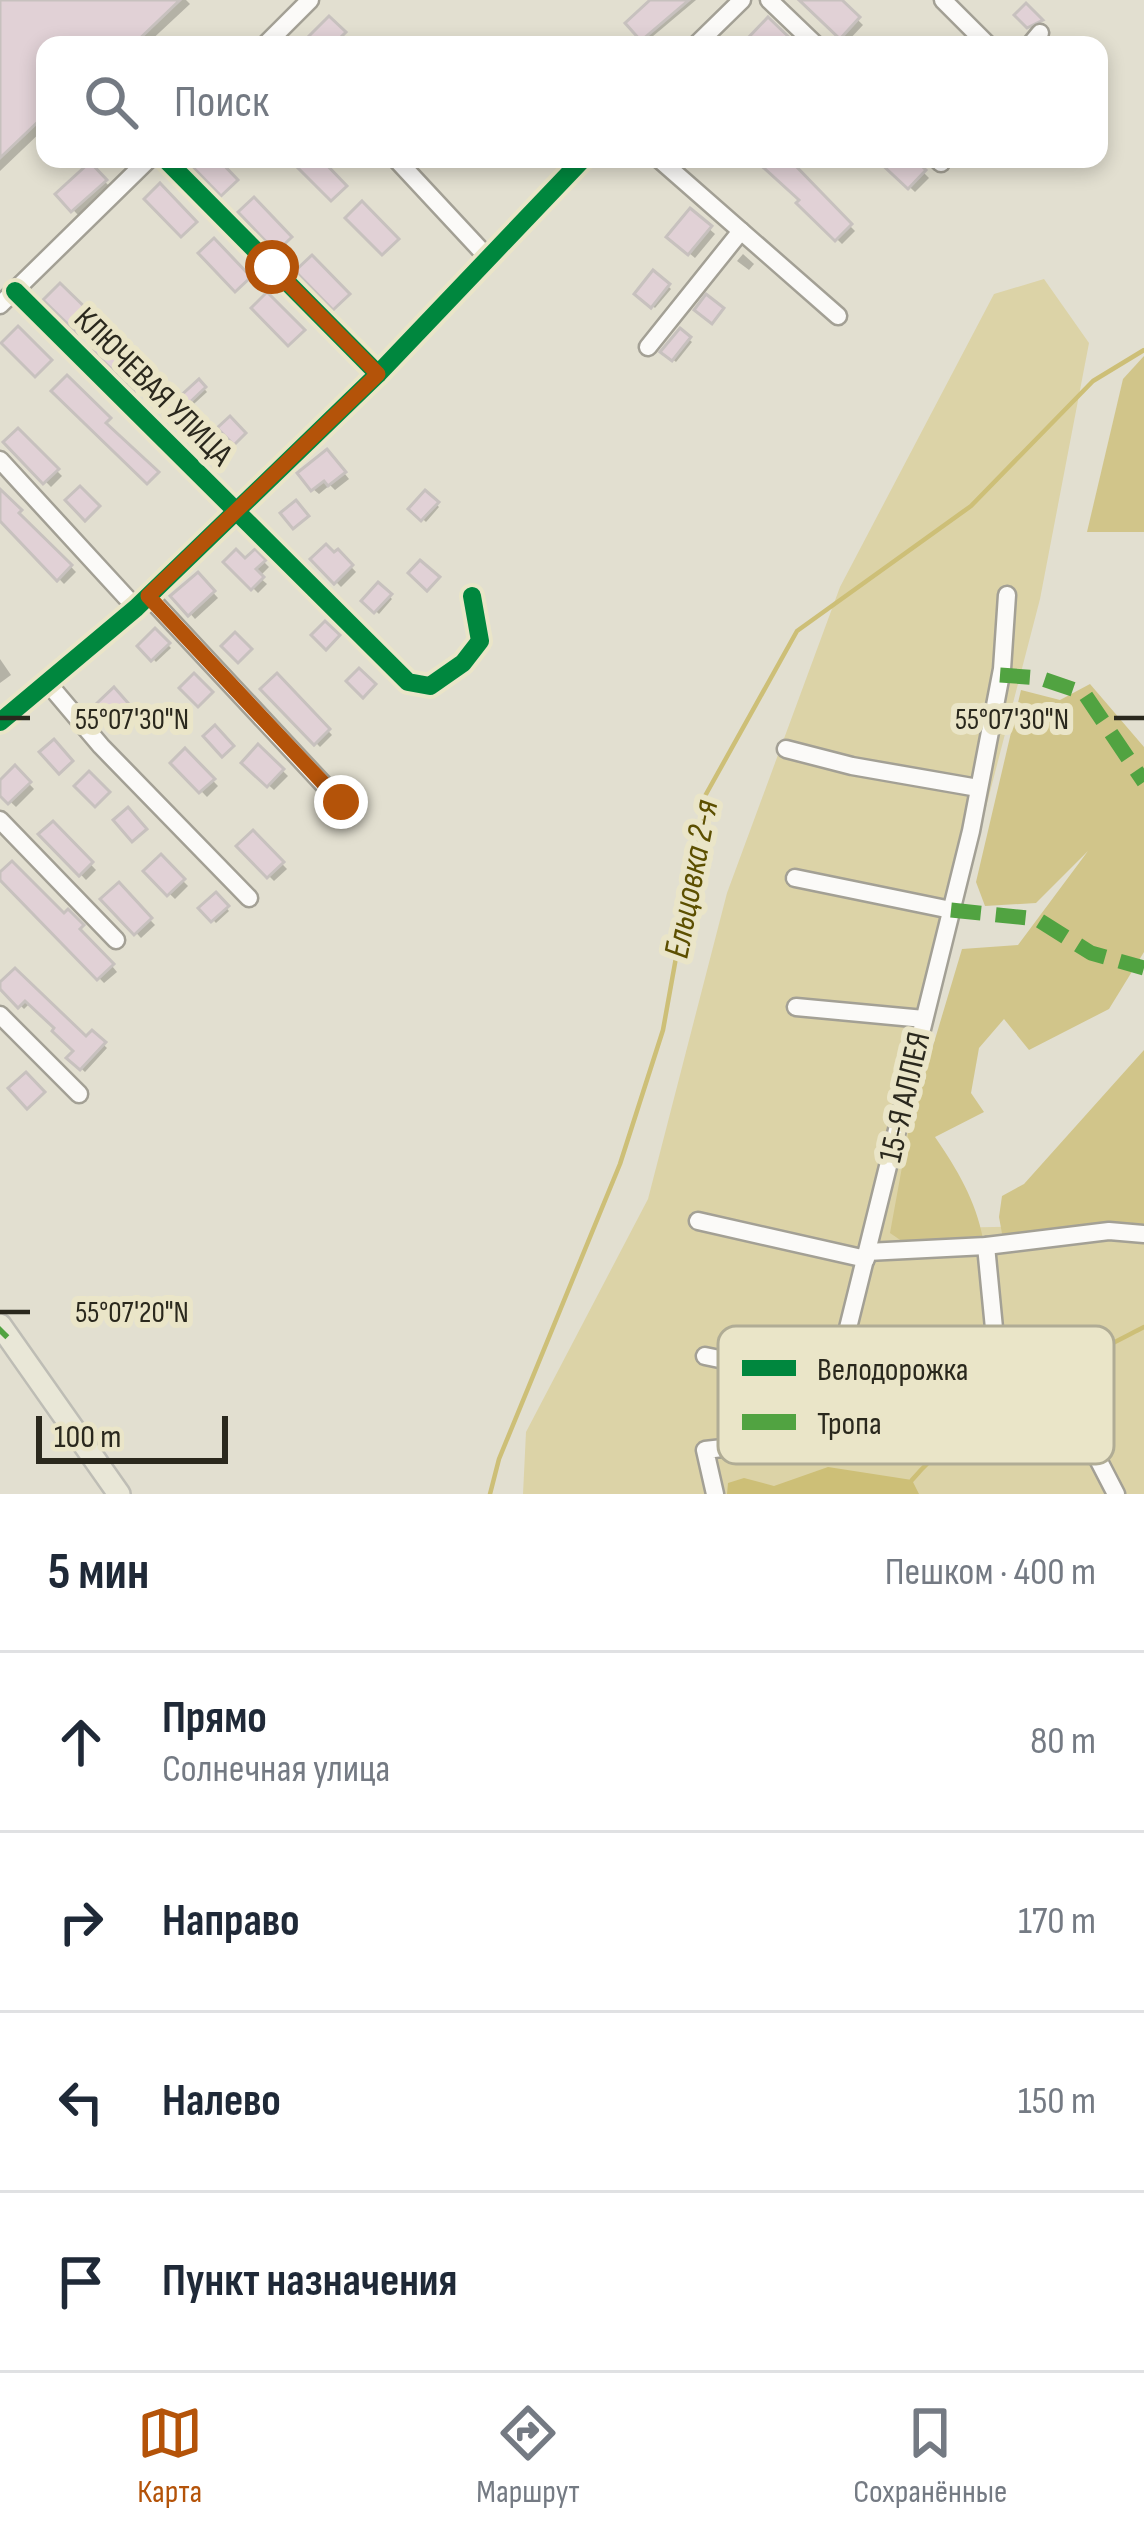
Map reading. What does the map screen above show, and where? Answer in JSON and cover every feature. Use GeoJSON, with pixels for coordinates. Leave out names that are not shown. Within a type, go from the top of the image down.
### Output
{"type":"FeatureCollection","features":[{"type":"Feature","properties":{"kind":"main road"},"geometry":{"type":"LineString","coordinates":[[2,1328],[119,1494]]}},
{"type":"Feature","properties":{"kind":"street"},"geometry":{"type":"LineString","coordinates":[[280,36],[310,0]]}},
{"type":"Feature","properties":{"kind":"street"},"geometry":{"type":"LineString","coordinates":[[705,36],[742,0]]}},
{"type":"Feature","properties":{"kind":"street"},"geometry":{"type":"LineString","coordinates":[[769,0],[807,36]]}},
{"type":"Feature","properties":{"kind":"street"},"geometry":{"type":"LineString","coordinates":[[943,0],[979,36]]}},
{"type":"Feature","properties":{"kind":"street"},"geometry":{"type":"LineString","coordinates":[[0,305],[140,168]]}},
{"type":"Feature","properties":{"kind":"street"},"geometry":{"type":"LineString","coordinates":[[173,168],[378,374]]}},
{"type":"Feature","properties":{"kind":"street"},"geometry":{"type":"LineString","coordinates":[[404,168],[489,259]]}},
{"type":"Feature","properties":{"kind":"street"},"geometry":{"type":"LineString","coordinates":[[0,722],[142,602],[378,374],[575,168]]}},
{"type":"Feature","properties":{"kind":"street"},"geometry":{"type":"LineString","coordinates":[[669,168],[838,316]]}},
{"type":"Feature","properties":{"kind":"street"},"geometry":{"type":"LineString","coordinates":[[648,347],[741,231]]}},
{"type":"Feature","properties":{"kind":"street","name":"КЛЮЧЕВАЯ УЛИЦА"},"geometry":{"type":"LineString","coordinates":[[15,291],[408,682],[430,686],[463,663],[480,641],[482,630],[472,596]]}},
{"type":"Feature","properties":{"kind":"street"},"geometry":{"type":"LineString","coordinates":[[0,460],[341,802]]}},
{"type":"Feature","properties":{"kind":"street","name":"15-Я АЛЛЕЯ"},"geometry":{"type":"LineString","coordinates":[[849,1326],[978,788],[1002,669],[1007,595]]}},
{"type":"Feature","properties":{"kind":"street"},"geometry":{"type":"LineString","coordinates":[[46,681],[101,746],[249,898]]}},
{"type":"Feature","properties":{"kind":"street"},"geometry":{"type":"LineString","coordinates":[[786,749],[978,788]]}},
{"type":"Feature","properties":{"kind":"street"},"geometry":{"type":"LineString","coordinates":[[0,820],[116,940]]}},
{"type":"Feature","properties":{"kind":"street"},"geometry":{"type":"LineString","coordinates":[[795,878],[951,910]]}},
{"type":"Feature","properties":{"kind":"street"},"geometry":{"type":"LineString","coordinates":[[796,1007],[924,1019]]}},
{"type":"Feature","properties":{"kind":"street"},"geometry":{"type":"LineString","coordinates":[[0,1015],[79,1094]]}},
{"type":"Feature","properties":{"kind":"street"},"geometry":{"type":"LineString","coordinates":[[698,1221],[866,1256],[1109,1232],[1144,1234]]}},
{"type":"Feature","properties":{"kind":"street"},"geometry":{"type":"LineString","coordinates":[[986,1246],[994,1326]]}},
{"type":"Feature","properties":{"kind":"street"},"geometry":{"type":"LineString","coordinates":[[705,1356],[718,1359]]}},
{"type":"Feature","properties":{"kind":"street","name":"15-Я АЛЛЕЯ"},"geometry":{"type":"LineString","coordinates":[[716,1494],[705,1450],[718,1449]]}},
{"type":"Feature","properties":{"kind":"street"},"geometry":{"type":"LineString","coordinates":[[1101,1464],[1117,1494]]}},
{"type":"Feature","properties":{"kind":"shaded area"},"geometry":{"type":"Polygon","coordinates":[[[1044,279],[1089,343],[1040,599],[921,1058],[914,1161],[895,1229],[1144,1224],[1144,1494],[523,1494],[526,1432],[648,1199],[727,893],[840,587],[994,294],[1044,279]]]}},
{"type":"Feature","properties":{"kind":"shaded area"},"geometry":{"type":"Polygon","coordinates":[[[1144,356],[1144,532],[1087,532],[1123,379],[1144,356]]]}},
{"type":"Feature","properties":{"kind":"shaded area"},"geometry":{"type":"Polygon","coordinates":[[[1090,684],[1144,747],[1144,952],[1109,1009],[1029,1050],[1004,1019],[979,1048],[971,1093],[984,1112],[935,1137],[965,1186],[983,1239],[909,1246],[890,1233],[910,1123],[962,949],[1018,945],[1088,851],[1036,903],[985,906],[976,882],[1021,690],[1060,700],[1090,684]]]}},
{"type":"Feature","properties":{"kind":"shaded area"},"geometry":{"type":"Polygon","coordinates":[[[1144,1050],[1144,1225],[1003,1239],[1002,1196],[1024,1184],[1144,1050]]]}},
{"type":"Feature","properties":{"kind":"shaded area"},"geometry":{"type":"Polygon","coordinates":[[[828,1467],[912,1480],[919,1494],[727,1494],[728,1483],[744,1478],[774,1486],[828,1467]]]}},
{"type":"Feature","properties":{"kind":"building"},"geometry":{"type":"Polygon","coordinates":[[[0,0],[180,0],[142,36],[36,36],[36,124],[0,158],[0,0]]]}},
{"type":"Feature","properties":{"kind":"building"},"geometry":{"type":"Polygon","coordinates":[[[650,0],[689,0],[647,36],[637,36],[625,23],[650,0]]]}},
{"type":"Feature","properties":{"kind":"building"},"geometry":{"type":"Polygon","coordinates":[[[799,0],[842,0],[860,17],[843,36],[837,36],[799,0]]]}},
{"type":"Feature","properties":{"kind":"building"},"geometry":{"type":"Polygon","coordinates":[[[1026,3],[1043,20],[1027,28],[1014,15],[1026,3]]]}},
{"type":"Feature","properties":{"kind":"building"},"geometry":{"type":"Polygon","coordinates":[[[329,16],[346,32],[342,36],[309,36],[329,16]]]}},
{"type":"Feature","properties":{"kind":"building"},"geometry":{"type":"Polygon","coordinates":[[[768,17],[788,36],[750,36],[768,17]]]}},
{"type":"Feature","properties":{"kind":"building"},"geometry":{"type":"Polygon","coordinates":[[[83,168],[96,168],[107,180],[71,212],[55,194],[83,168]]]}},
{"type":"Feature","properties":{"kind":"building"},"geometry":{"type":"Polygon","coordinates":[[[194,168],[227,168],[238,180],[221,196],[194,168]]]}},
{"type":"Feature","properties":{"kind":"building"},"geometry":{"type":"Polygon","coordinates":[[[298,168],[330,168],[347,186],[331,201],[298,168]]]}},
{"type":"Feature","properties":{"kind":"building"},"geometry":{"type":"Polygon","coordinates":[[[764,168],[798,168],[852,224],[835,241],[796,203],[799,200],[764,168]]]}},
{"type":"Feature","properties":{"kind":"building"},"geometry":{"type":"Polygon","coordinates":[[[886,168],[926,170],[908,189],[886,168]]]}},
{"type":"Feature","properties":{"kind":"building"},"geometry":{"type":"Polygon","coordinates":[[[160,183],[197,222],[181,237],[144,199],[160,183]]]}},
{"type":"Feature","properties":{"kind":"building"},"geometry":{"type":"Polygon","coordinates":[[[254,197],[292,237],[276,252],[238,212],[254,197]]]}},
{"type":"Feature","properties":{"kind":"building"},"geometry":{"type":"Polygon","coordinates":[[[362,201],[399,239],[382,255],[345,218],[362,201]]]}},
{"type":"Feature","properties":{"kind":"building"},"geometry":{"type":"Polygon","coordinates":[[[690,208],[712,226],[688,255],[666,237],[690,208]]]}},
{"type":"Feature","properties":{"kind":"building"},"geometry":{"type":"Polygon","coordinates":[[[214,238],[251,277],[235,292],[198,253],[214,238]]]}},
{"type":"Feature","properties":{"kind":"building"},"geometry":{"type":"Polygon","coordinates":[[[312,255],[350,294],[333,310],[295,271],[312,255]]]}},
{"type":"Feature","properties":{"kind":"building"},"geometry":{"type":"Polygon","coordinates":[[[653,270],[670,284],[651,308],[634,294],[653,270]]]}},
{"type":"Feature","properties":{"kind":"building"},"geometry":{"type":"Polygon","coordinates":[[[60,283],[95,317],[78,334],[43,300],[60,283]]]}},
{"type":"Feature","properties":{"kind":"building"},"geometry":{"type":"Polygon","coordinates":[[[267,292],[305,330],[288,346],[251,308],[267,292]]]}},
{"type":"Feature","properties":{"kind":"building"},"geometry":{"type":"Polygon","coordinates":[[[706,294],[724,308],[712,324],[694,310],[706,294]]]}},
{"type":"Feature","properties":{"kind":"building"},"geometry":{"type":"Polygon","coordinates":[[[18,326],[52,360],[35,377],[1,343],[18,326]]]}},
{"type":"Feature","properties":{"kind":"building"},"geometry":{"type":"Polygon","coordinates":[[[680,328],[691,337],[672,361],[660,352],[680,328]]]}},
{"type":"Feature","properties":{"kind":"building"},"geometry":{"type":"Polygon","coordinates":[[[108,335],[150,377],[135,392],[93,351],[108,335]]]}},
{"type":"Feature","properties":{"kind":"building"},"geometry":{"type":"Polygon","coordinates":[[[67,375],[111,418],[106,423],[159,472],[147,484],[51,391],[67,375]]]}},
{"type":"Feature","properties":{"kind":"building"},"geometry":{"type":"Polygon","coordinates":[[[199,379],[206,387],[185,407],[203,425],[190,439],[158,408],[172,394],[177,399],[199,379]]]}},
{"type":"Feature","properties":{"kind":"building"},"geometry":{"type":"Polygon","coordinates":[[[230,416],[246,433],[234,445],[217,428],[230,416]]]}},
{"type":"Feature","properties":{"kind":"building"},"geometry":{"type":"Polygon","coordinates":[[[18,428],[59,469],[43,484],[3,442],[18,428]]]}},
{"type":"Feature","properties":{"kind":"building"},"geometry":{"type":"Polygon","coordinates":[[[327,449],[346,472],[328,486],[324,481],[311,491],[297,473],[327,449]]]}},
{"type":"Feature","properties":{"kind":"building"},"geometry":{"type":"Polygon","coordinates":[[[80,486],[100,506],[85,521],[65,500],[80,486]]]}},
{"type":"Feature","properties":{"kind":"building"},"geometry":{"type":"Polygon","coordinates":[[[0,489],[72,565],[57,581],[0,521],[0,489]]]}},
{"type":"Feature","properties":{"kind":"building"},"geometry":{"type":"Polygon","coordinates":[[[425,490],[439,502],[421,521],[408,509],[425,490]]]}},
{"type":"Feature","properties":{"kind":"building"},"geometry":{"type":"Polygon","coordinates":[[[296,500],[309,516],[293,529],[280,513],[296,500]]]}},
{"type":"Feature","properties":{"kind":"building"},"geometry":{"type":"Polygon","coordinates":[[[326,544],[353,565],[334,584],[310,559],[326,544]]]}},
{"type":"Feature","properties":{"kind":"building"},"geometry":{"type":"Polygon","coordinates":[[[236,549],[245,558],[255,549],[266,560],[256,569],[264,577],[251,590],[223,562],[236,549]]]}},
{"type":"Feature","properties":{"kind":"building"},"geometry":{"type":"Polygon","coordinates":[[[420,560],[440,577],[427,591],[408,573],[420,560]]]}},
{"type":"Feature","properties":{"kind":"building"},"geometry":{"type":"Polygon","coordinates":[[[198,572],[215,591],[188,616],[170,596],[198,572]]]}},
{"type":"Feature","properties":{"kind":"building"},"geometry":{"type":"Polygon","coordinates":[[[378,582],[392,594],[374,613],[361,601],[378,582]]]}},
{"type":"Feature","properties":{"kind":"building"},"geometry":{"type":"Polygon","coordinates":[[[325,621],[340,635],[326,650],[311,635],[325,621]]]}},
{"type":"Feature","properties":{"kind":"building"},"geometry":{"type":"Polygon","coordinates":[[[155,628],[170,643],[151,661],[137,646],[155,628]]]}},
{"type":"Feature","properties":{"kind":"building"},"geometry":{"type":"Polygon","coordinates":[[[235,632],[252,649],[238,663],[221,646],[235,632]]]}},
{"type":"Feature","properties":{"kind":"building"},"geometry":{"type":"Polygon","coordinates":[[[359,668],[376,684],[363,698],[346,681],[359,668]]]}},
{"type":"Feature","properties":{"kind":"building"},"geometry":{"type":"Polygon","coordinates":[[[194,673],[213,692],[198,707],[179,688],[194,673]]]}},
{"type":"Feature","properties":{"kind":"building"},"geometry":{"type":"Polygon","coordinates":[[[277,673],[330,729],[314,745],[260,689],[277,673]]]}},
{"type":"Feature","properties":{"kind":"building"},"geometry":{"type":"Polygon","coordinates":[[[114,687],[129,704],[110,720],[96,704],[114,687]]]}},
{"type":"Feature","properties":{"kind":"building"},"geometry":{"type":"Polygon","coordinates":[[[215,725],[234,746],[222,757],[203,736],[215,725]]]}},
{"type":"Feature","properties":{"kind":"building"},"geometry":{"type":"Polygon","coordinates":[[[54,739],[73,761],[59,774],[39,752],[54,739]]]}},
{"type":"Feature","properties":{"kind":"building"},"geometry":{"type":"Polygon","coordinates":[[[258,744],[284,769],[267,787],[241,763],[258,744]]]}},
{"type":"Feature","properties":{"kind":"building"},"geometry":{"type":"Polygon","coordinates":[[[185,748],[215,779],[199,793],[170,763],[185,748]]]}},
{"type":"Feature","properties":{"kind":"building"},"geometry":{"type":"Polygon","coordinates":[[[15,765],[31,782],[8,804],[0,796],[0,780],[15,765]]]}},
{"type":"Feature","properties":{"kind":"building"},"geometry":{"type":"Polygon","coordinates":[[[89,771],[110,792],[95,807],[74,786],[89,771]]]}},
{"type":"Feature","properties":{"kind":"building"},"geometry":{"type":"Polygon","coordinates":[[[128,807],[147,829],[132,842],[113,820],[128,807]]]}},
{"type":"Feature","properties":{"kind":"building"},"geometry":{"type":"Polygon","coordinates":[[[53,821],[93,862],[79,876],[38,834],[53,821]]]}},
{"type":"Feature","properties":{"kind":"building"},"geometry":{"type":"Polygon","coordinates":[[[253,830],[284,862],[267,878],[236,846],[253,830]]]}},
{"type":"Feature","properties":{"kind":"building"},"geometry":{"type":"Polygon","coordinates":[[[161,854],[185,879],[167,896],[143,871],[161,854]]]}},
{"type":"Feature","properties":{"kind":"building"},"geometry":{"type":"Polygon","coordinates":[[[12,861],[64,913],[68,909],[84,925],[80,929],[114,964],[97,980],[0,880],[0,872],[12,861]]]}},
{"type":"Feature","properties":{"kind":"building"},"geometry":{"type":"Polygon","coordinates":[[[119,882],[152,918],[134,935],[100,899],[119,882]]]}},
{"type":"Feature","properties":{"kind":"building"},"geometry":{"type":"Polygon","coordinates":[[[216,892],[229,906],[211,922],[198,908],[216,892]]]}},
{"type":"Feature","properties":{"kind":"building"},"geometry":{"type":"Polygon","coordinates":[[[15,968],[86,1036],[92,1030],[106,1042],[80,1070],[66,1058],[73,1051],[54,1028],[25,1001],[18,1008],[0,989],[0,982],[15,968]]]}},
{"type":"Feature","properties":{"kind":"building"},"geometry":{"type":"Polygon","coordinates":[[[26,1072],[45,1092],[27,1109],[8,1088],[26,1072]]]}},
{"type":"Feature","properties":{"kind":"waterway","name":"Ельцовка 2-я"},"geometry":{"type":"LineString","coordinates":[[490,1494],[499,1459],[620,1164],[663,1030],[705,796],[797,631],[971,506],[1093,381],[1144,350]]}},
{"type":"Feature","properties":{"kind":"waterway"},"geometry":{"type":"LineString","coordinates":[[1114,1343],[1144,1327]]}},
{"type":"Feature","properties":{"kind":"waterway"},"geometry":{"type":"LineString","coordinates":[[912,1480],[927,1464]]}},
{"type":"Feature","properties":{"kind":"marked path"},"geometry":{"type":"LineString","coordinates":[[1000,675],[1040,678],[1084,693],[1144,782]]}},
{"type":"Feature","properties":{"kind":"marked path"},"geometry":{"type":"LineString","coordinates":[[951,910],[1037,919],[1091,953],[1144,968]]}},
{"type":"Feature","properties":{"kind":"marked path"},"geometry":{"type":"LineString","coordinates":[[0,1334],[4,1330]]}},
{"type":"Feature","properties":{"kind":"cycle path"},"geometry":{"type":"LineString","coordinates":[[174,168],[378,374]]}},
{"type":"Feature","properties":{"kind":"cycle path"},"geometry":{"type":"LineString","coordinates":[[0,722],[136,608],[378,374],[574,168]]}},
{"type":"Feature","properties":{"kind":"cycle path"},"geometry":{"type":"LineString","coordinates":[[15,291],[408,682],[430,686],[463,663],[480,641],[472,596]]}},
{"type":"Feature","properties":{"kind":"route"},"geometry":{"type":"LineString","coordinates":[[272,267],[378,374],[148,596],[341,802]]}}]}
